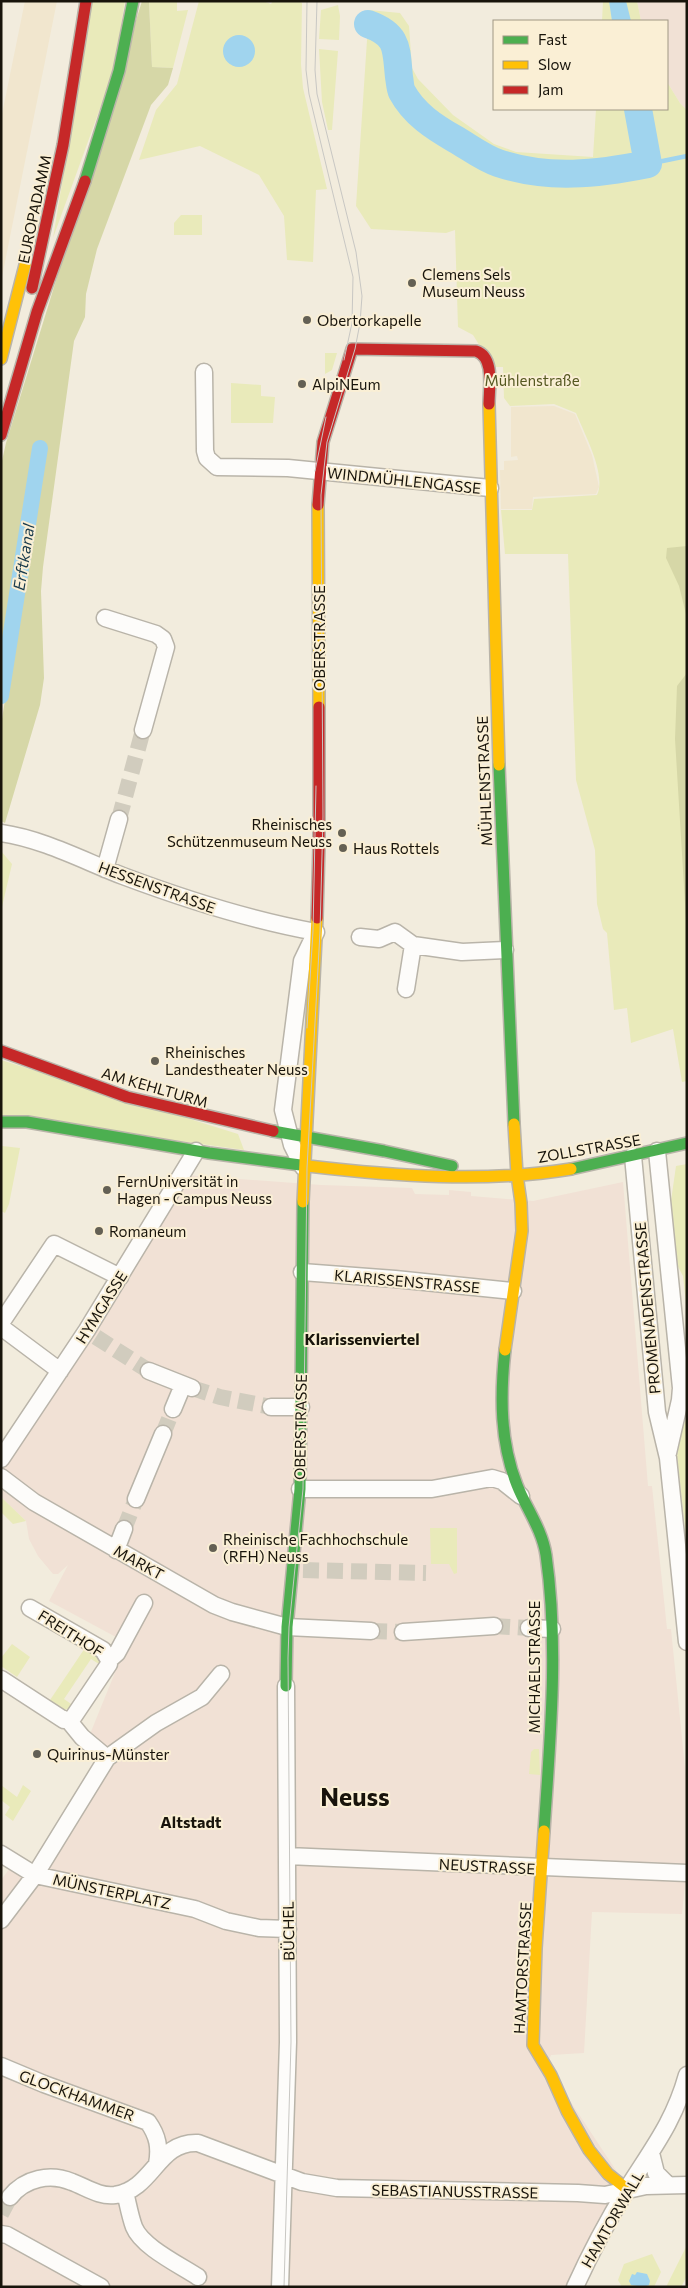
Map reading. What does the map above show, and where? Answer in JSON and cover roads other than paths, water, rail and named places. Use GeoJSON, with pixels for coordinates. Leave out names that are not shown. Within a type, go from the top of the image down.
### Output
{"type":"FeatureCollection","features":[{"type":"Feature","properties":{"kind":"street"},"geometry":{"type":"LineString","coordinates":[[54,125],[74,1]]}},
{"type":"Feature","properties":{"kind":"street","name":"EUROPADAMM"},"geometry":{"type":"LineString","coordinates":[[1,421],[49,218],[75,81],[86,1]]}},
{"type":"Feature","properties":{"kind":"street"},"geometry":{"type":"LineString","coordinates":[[1,435],[50,274],[102,136],[120,76],[133,1]]}},
{"type":"Feature","properties":{"kind":"street","name":"EUROPADAMM"},"geometry":{"type":"LineString","coordinates":[[1,359],[38,212],[49,154]]}},
{"type":"Feature","properties":{"kind":"street","name":"MÜHLENSTRASSE"},"geometry":{"type":"LineString","coordinates":[[352,349],[476,352],[482,353],[488,362],[490,488],[505,950],[517,1175]]}},
{"type":"Feature","properties":{"kind":"street","name":"OBERSTRASSE"},"geometry":{"type":"LineString","coordinates":[[286,1686],[287,1626],[298,1570],[304,1167],[316,932],[319,816],[319,472],[323,442],[330,414],[352,349]]}},
{"type":"Feature","properties":{"kind":"street","name":"WINDMÜHLENGASSE"},"geometry":{"type":"LineString","coordinates":[[204,372],[205,451],[211,464],[223,468],[288,468],[490,488]]}},
{"type":"Feature","properties":{"kind":"street"},"geometry":{"type":"LineString","coordinates":[[105,618],[156,634],[163,639],[166,647],[143,730]]}},
{"type":"Feature","properties":{"kind":"street"},"geometry":{"type":"LineString","coordinates":[[105,869],[119,819]]}},
{"type":"Feature","properties":{"kind":"street","name":"HESSENSTRASSE"},"geometry":{"type":"LineString","coordinates":[[1,833],[30,840],[215,909],[282,927],[316,932]]}},
{"type":"Feature","properties":{"kind":"street","name":"OBERSTRASSE"},"geometry":{"type":"LineString","coordinates":[[304,1167],[288,1134],[283,1110],[302,961],[316,932]]}},
{"type":"Feature","properties":{"kind":"street"},"geometry":{"type":"LineString","coordinates":[[360,937],[379,939],[395,932],[413,945],[462,952],[505,950]]}},
{"type":"Feature","properties":{"kind":"street"},"geometry":{"type":"LineString","coordinates":[[406,989],[413,945]]}},
{"type":"Feature","properties":{"kind":"street","name":"AM KEHLTURM"},"geometry":{"type":"LineString","coordinates":[[1,1051],[127,1097],[248,1128],[305,1138]]}},
{"type":"Feature","properties":{"kind":"street"},"geometry":{"type":"LineString","coordinates":[[1,1122],[27,1122],[196,1151],[304,1167]]}},
{"type":"Feature","properties":{"kind":"street","name":"ZOLLSTRASSE"},"geometry":{"type":"LineString","coordinates":[[305,1138],[384,1151],[495,1175]]}},
{"type":"Feature","properties":{"kind":"street","name":"ZOLLSTRASSE"},"geometry":{"type":"LineString","coordinates":[[304,1167],[405,1175],[517,1175],[633,1156],[687,1143]]}},
{"type":"Feature","properties":{"kind":"street","name":"HYMGASSE"},"geometry":{"type":"LineString","coordinates":[[1,1459],[60,1371],[92,1334],[120,1277],[196,1151]]}},
{"type":"Feature","properties":{"kind":"street","name":"PROMENADENSTRASSE"},"geometry":{"type":"LineString","coordinates":[[657,1151],[681,1388],[668,1458]]}},
{"type":"Feature","properties":{"kind":"street","name":"PROMENADENSTRASSE"},"geometry":{"type":"LineString","coordinates":[[633,1156],[657,1412],[668,1458],[687,1642]]}},
{"type":"Feature","properties":{"kind":"street","name":"MICHAELSTRASSE"},"geometry":{"type":"LineString","coordinates":[[517,1175],[522,1196],[519,1259],[513,1291],[501,1388],[506,1455],[522,1497],[543,1542],[552,1621],[550,1713],[542,1868]]}},
{"type":"Feature","properties":{"kind":"street"},"geometry":{"type":"LineString","coordinates":[[60,1371],[1,1325],[54,1244],[120,1277]]}},
{"type":"Feature","properties":{"kind":"street","name":"KLARISSENSTRASSE"},"geometry":{"type":"LineString","coordinates":[[302,1272],[513,1291]]}},
{"type":"Feature","properties":{"kind":"street"},"geometry":{"type":"LineString","coordinates":[[149,1371],[187,1387],[173,1409]]}},
{"type":"Feature","properties":{"kind":"street"},"geometry":{"type":"LineString","coordinates":[[271,1407],[301,1407]]}},
{"type":"Feature","properties":{"kind":"street"},"geometry":{"type":"LineString","coordinates":[[136,1499],[163,1434]]}},
{"type":"Feature","properties":{"kind":"street"},"geometry":{"type":"LineString","coordinates":[[492,1478],[502,1467],[506,1455]]}},
{"type":"Feature","properties":{"kind":"street","name":"MARKT"},"geometry":{"type":"LineString","coordinates":[[1,1477],[34,1502],[116,1550],[232,1612],[287,1626],[371,1631]]}},
{"type":"Feature","properties":{"kind":"street"},"geometry":{"type":"LineString","coordinates":[[300,1489],[432,1489],[492,1478],[502,1481],[522,1497]]}},
{"type":"Feature","properties":{"kind":"street"},"geometry":{"type":"LineString","coordinates":[[116,1550],[124,1529]]}},
{"type":"Feature","properties":{"kind":"street","name":"FREITHOF"},"geometry":{"type":"LineString","coordinates":[[69,1721],[109,1664],[109,1660],[118,1653],[144,1603]]}},
{"type":"Feature","properties":{"kind":"street","name":"FREITHOF"},"geometry":{"type":"LineString","coordinates":[[30,1608],[103,1650],[109,1660]]}},
{"type":"Feature","properties":{"kind":"street"},"geometry":{"type":"LineString","coordinates":[[529,1628],[552,1621]]}},
{"type":"Feature","properties":{"kind":"street"},"geometry":{"type":"LineString","coordinates":[[403,1632],[494,1626]]}},
{"type":"Feature","properties":{"kind":"street"},"geometry":{"type":"LineString","coordinates":[[1,1920],[35,1875],[107,1758],[156,1722],[202,1697],[221,1674]]}},
{"type":"Feature","properties":{"kind":"street"},"geometry":{"type":"LineString","coordinates":[[1,1679],[64,1720],[69,1721],[82,1737],[107,1758]]}},
{"type":"Feature","properties":{"kind":"street","name":"BÜCHEL"},"geometry":{"type":"LineString","coordinates":[[280,2287],[288,2051],[286,1686]]}},
{"type":"Feature","properties":{"kind":"street","name":"MÜNSTERPLATZ"},"geometry":{"type":"LineString","coordinates":[[1,1854],[35,1875],[195,1909],[226,1921],[258,1928],[288,1929]]}},
{"type":"Feature","properties":{"kind":"street","name":"NEUSTRASSE"},"geometry":{"type":"LineString","coordinates":[[287,1856],[687,1873]]}},
{"type":"Feature","properties":{"kind":"street","name":"HAMTORSTRASSE"},"geometry":{"type":"LineString","coordinates":[[542,1868],[535,1970],[533,2036],[536,2053],[552,2076],[568,2112],[604,2170],[617,2185],[627,2190]]}},
{"type":"Feature","properties":{"kind":"street","name":"GLOCKHAMMER"},"geometry":{"type":"LineString","coordinates":[[1,2066],[44,2084],[148,2122],[158,2139],[159,2152],[157,2164]]}},
{"type":"Feature","properties":{"kind":"street","name":"HAMTORWALL"},"geometry":{"type":"LineString","coordinates":[[575,2287],[627,2190],[672,2118],[687,2075]]}},
{"type":"Feature","properties":{"kind":"street"},"geometry":{"type":"LineString","coordinates":[[10,2197],[25,2184],[49,2177],[71,2182],[102,2194],[125,2192],[143,2182],[157,2164],[182,2144],[198,2142],[284,2176]]}},
{"type":"Feature","properties":{"kind":"street","name":"HAMTORWALL"},"geometry":{"type":"LineString","coordinates":[[651,2153],[656,2173],[666,2184]]}},
{"type":"Feature","properties":{"kind":"street","name":"SEBASTIANUSSTRASSE"},"geometry":{"type":"LineString","coordinates":[[284,2176],[319,2186],[357,2190],[578,2192],[605,2195],[666,2184],[687,2185]]}},
{"type":"Feature","properties":{"kind":"street"},"geometry":{"type":"LineString","coordinates":[[125,2192],[134,2228],[139,2236],[151,2247],[198,2277]]}},
{"type":"Feature","properties":{"kind":"street"},"geometry":{"type":"LineString","coordinates":[[3,2238],[101,2287]]}},
{"type":"Feature","properties":{"kind":"water"},"geometry":{"type":"Polygon","coordinates":[[[609,1],[626,1],[631,20],[612,20],[609,1]]]}},
{"type":"Feature","properties":{"kind":"water"},"geometry":{"type":"Polygon","coordinates":[[[239,35],[245,36],[250,40],[254,45],[254,57],[250,62],[245,66],[239,67],[233,66],[228,62],[224,57],[223,51],[224,45],[228,40],[233,36],[239,35]]]}},
{"type":"Feature","properties":{"kind":"water"},"geometry":{"type":"Polygon","coordinates":[[[628,110],[647,110],[656,152],[632,156],[634,142],[628,110]]]}},
{"type":"Feature","properties":{"kind":"water"},"geometry":{"type":"Polygon","coordinates":[[[637,2272],[647,2274],[650,2281],[649,2285],[644,2287],[631,2285],[629,2281],[632,2274],[635,2275],[637,2272]]]}},
{"type":"Feature","properties":{"kind":"waterway"},"geometry":{"type":"LineString","coordinates":[[368,24],[378,28],[391,38],[396,51],[401,89],[412,107],[440,130],[498,163],[536,172],[573,174],[592,173],[648,164],[638,110]]}},
{"type":"Feature","properties":{"kind":"waterway"},"geometry":{"type":"LineString","coordinates":[[648,164],[687,156]]}},
{"type":"Feature","properties":{"kind":"waterway","name":"Erftkanal"},"geometry":{"type":"LineString","coordinates":[[1,696],[40,448]]}},
{"type":"Feature","properties":{"kind":"tunnel"},"geometry":{"type":"LineString","coordinates":[[119,819],[143,730]]}},
{"type":"Feature","properties":{"kind":"tunnel"},"geometry":{"type":"LineString","coordinates":[[96,1337],[149,1371]]}},
{"type":"Feature","properties":{"kind":"tunnel"},"geometry":{"type":"LineString","coordinates":[[192,1388],[220,1397],[271,1407]]}},
{"type":"Feature","properties":{"kind":"tunnel"},"geometry":{"type":"LineString","coordinates":[[163,1434],[173,1409]]}},
{"type":"Feature","properties":{"kind":"tunnel"},"geometry":{"type":"LineString","coordinates":[[124,1529],[136,1499]]}},
{"type":"Feature","properties":{"kind":"tunnel"},"geometry":{"type":"LineString","coordinates":[[303,1570],[426,1573]]}},
{"type":"Feature","properties":{"kind":"tunnel"},"geometry":{"type":"LineString","coordinates":[[494,1626],[529,1628]]}},
{"type":"Feature","properties":{"kind":"tunnel"},"geometry":{"type":"LineString","coordinates":[[371,1631],[403,1632]]}},
{"type":"Feature","properties":{"kind":"tunnel"},"geometry":{"type":"LineString","coordinates":[[1,2214],[10,2197]]}},
{"type":"Feature","properties":{"kind":"tram line"},"geometry":{"type":"LineString","coordinates":[[307,1],[306,70],[309,94],[353,277],[352,323],[344,360]]}},
{"type":"Feature","properties":{"kind":"tram line"},"geometry":{"type":"LineString","coordinates":[[284,2287],[291,2042],[288,1658],[289,1627],[303,1489],[307,1168],[320,932],[323,817],[321,495],[327,442],[355,349],[360,323],[362,296],[356,252],[317,94],[315,70],[317,1]]}},
{"type":"Feature","properties":{"kind":"tram line"},"geometry":{"type":"LineString","coordinates":[[315,471],[326,417]]}},
{"type":"Feature","properties":{"kind":"tram line"},"geometry":{"type":"LineString","coordinates":[[307,1028],[313,931],[316,786]]}},
{"type":"Feature","properties":{"kind":"place","name":"Clemens Sels Museum Neuss"},"geometry":{"type":"Point","coordinates":[412,283]}},
{"type":"Feature","properties":{"kind":"place","name":"Obertorkapelle"},"geometry":{"type":"Point","coordinates":[307,320]}},
{"type":"Feature","properties":{"kind":"place","name":"AlpiNEum"},"geometry":{"type":"Point","coordinates":[302,384]}},
{"type":"Feature","properties":{"kind":"place","name":"Rheinisches Schützenmuseum Neuss"},"geometry":{"type":"Point","coordinates":[342,833]}},
{"type":"Feature","properties":{"kind":"place","name":"Haus Rottels"},"geometry":{"type":"Point","coordinates":[343,848]}},
{"type":"Feature","properties":{"kind":"place","name":"Rheinisches Landestheater Neuss"},"geometry":{"type":"Point","coordinates":[155,1061]}},
{"type":"Feature","properties":{"kind":"place","name":"FernUniversität in Hagen - Campus Neuss"},"geometry":{"type":"Point","coordinates":[107,1190]}},
{"type":"Feature","properties":{"kind":"place","name":"Romaneum"},"geometry":{"type":"Point","coordinates":[99,1231]}},
{"type":"Feature","properties":{"kind":"place","name":"Rheinische Fachhochschule (RFH) Neuss"},"geometry":{"type":"Point","coordinates":[213,1548]}},
{"type":"Feature","properties":{"kind":"place","name":"Quirinus-Münster"},"geometry":{"type":"Point","coordinates":[37,1754]}},
{"type":"Feature","properties":{"kind":"district","name":"Klarissenviertel"},"geometry":{"type":"Point","coordinates":[362,1338]}},
{"type":"Feature","properties":{"kind":"district","name":"Neuss"},"geometry":{"type":"Point","coordinates":[355,1796]}},
{"type":"Feature","properties":{"kind":"district","name":"Altstadt"},"geometry":{"type":"Point","coordinates":[191,1821]}},
{"type":"Feature","properties":{"kind":"park label","name":"Mühlenstraße"},"geometry":{"type":"Point","coordinates":[532,380]}}]}
